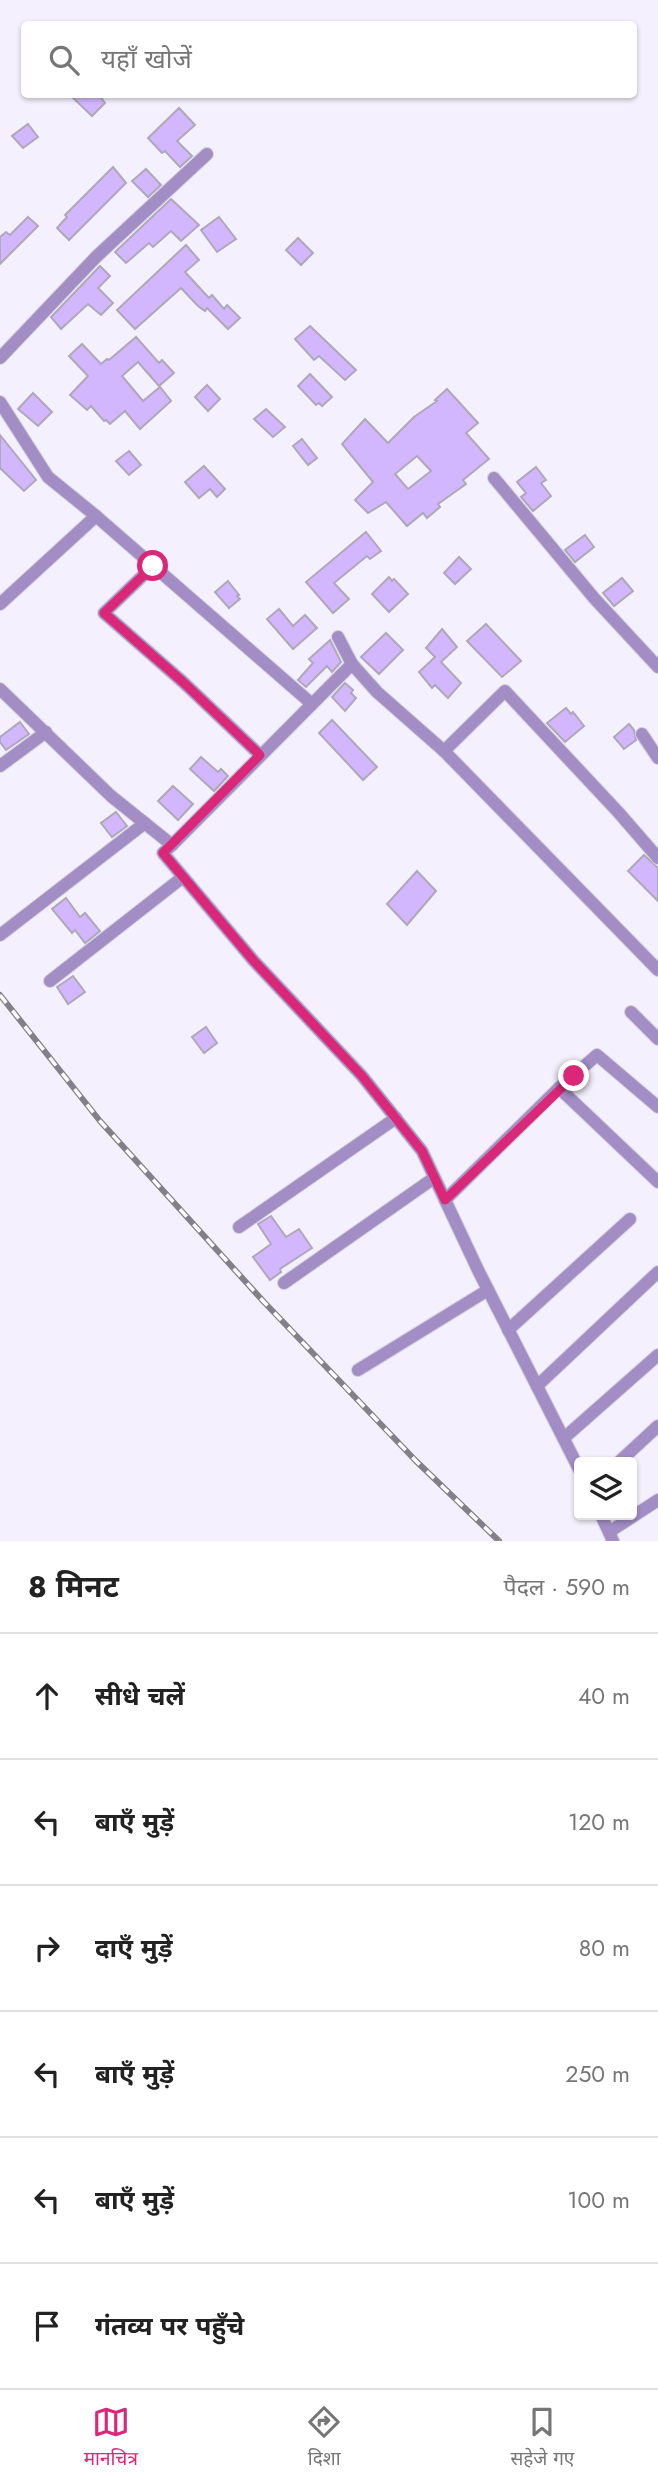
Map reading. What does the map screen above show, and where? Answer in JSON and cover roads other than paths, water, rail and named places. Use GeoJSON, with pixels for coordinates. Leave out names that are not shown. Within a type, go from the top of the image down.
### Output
{"type":"FeatureCollection","features":[{"type":"Feature","properties":{"kind":"street"},"geometry":{"type":"LineString","coordinates":[[0,358],[96,257],[207,154]]}},
{"type":"Feature","properties":{"kind":"street"},"geometry":{"type":"LineString","coordinates":[[0,402],[48,477],[312,704]]}},
{"type":"Feature","properties":{"kind":"street"},"geometry":{"type":"LineString","coordinates":[[494,478],[594,598],[658,667]]}},
{"type":"Feature","properties":{"kind":"street"},"geometry":{"type":"LineString","coordinates":[[0,604],[96,516]]}},
{"type":"Feature","properties":{"kind":"street"},"geometry":{"type":"LineString","coordinates":[[153,566],[104,613],[183,682],[260,755]]}},
{"type":"Feature","properties":{"kind":"street"},"geometry":{"type":"LineString","coordinates":[[338,637],[352,664],[377,692],[444,751],[658,970]]}},
{"type":"Feature","properties":{"kind":"street"},"geometry":{"type":"LineString","coordinates":[[352,664],[163,853],[253,960],[362,1076],[422,1151],[488,1290],[574,1458]]}},
{"type":"Feature","properties":{"kind":"street"},"geometry":{"type":"LineString","coordinates":[[0,689],[111,796],[172,845]]}},
{"type":"Feature","properties":{"kind":"street"},"geometry":{"type":"LineString","coordinates":[[444,751],[505,691],[620,813],[658,858]]}},
{"type":"Feature","properties":{"kind":"street"},"geometry":{"type":"LineString","coordinates":[[0,766],[46,732]]}},
{"type":"Feature","properties":{"kind":"street"},"geometry":{"type":"LineString","coordinates":[[642,734],[658,758]]}},
{"type":"Feature","properties":{"kind":"street"},"geometry":{"type":"LineString","coordinates":[[0,935],[145,823]]}},
{"type":"Feature","properties":{"kind":"street"},"geometry":{"type":"LineString","coordinates":[[50,981],[183,877]]}},
{"type":"Feature","properties":{"kind":"street"},"geometry":{"type":"LineString","coordinates":[[631,1012],[658,1039]]}},
{"type":"Feature","properties":{"kind":"street"},"geometry":{"type":"LineString","coordinates":[[445,1200],[559,1088],[597,1055],[658,1107]]}},
{"type":"Feature","properties":{"kind":"street"},"geometry":{"type":"LineString","coordinates":[[559,1088],[658,1182]]}},
{"type":"Feature","properties":{"kind":"street"},"geometry":{"type":"LineString","coordinates":[[239,1227],[396,1118]]}},
{"type":"Feature","properties":{"kind":"street"},"geometry":{"type":"LineString","coordinates":[[284,1283],[435,1178]]}},
{"type":"Feature","properties":{"kind":"street"},"geometry":{"type":"LineString","coordinates":[[508,1330],[630,1219]]}},
{"type":"Feature","properties":{"kind":"street"},"geometry":{"type":"LineString","coordinates":[[537,1386],[658,1272]]}},
{"type":"Feature","properties":{"kind":"street"},"geometry":{"type":"LineString","coordinates":[[358,1370],[488,1290]]}},
{"type":"Feature","properties":{"kind":"street"},"geometry":{"type":"LineString","coordinates":[[564,1438],[658,1354]]}},
{"type":"Feature","properties":{"kind":"street"},"geometry":{"type":"LineString","coordinates":[[624,1457],[658,1426]]}},
{"type":"Feature","properties":{"kind":"street"},"geometry":{"type":"LineString","coordinates":[[603,1520],[611,1537],[658,1500]]}},
{"type":"Feature","properties":{"kind":"railway"},"geometry":{"type":"LineString","coordinates":[[0,995],[100,1121],[264,1302],[416,1461],[499,1541]]}}]}
